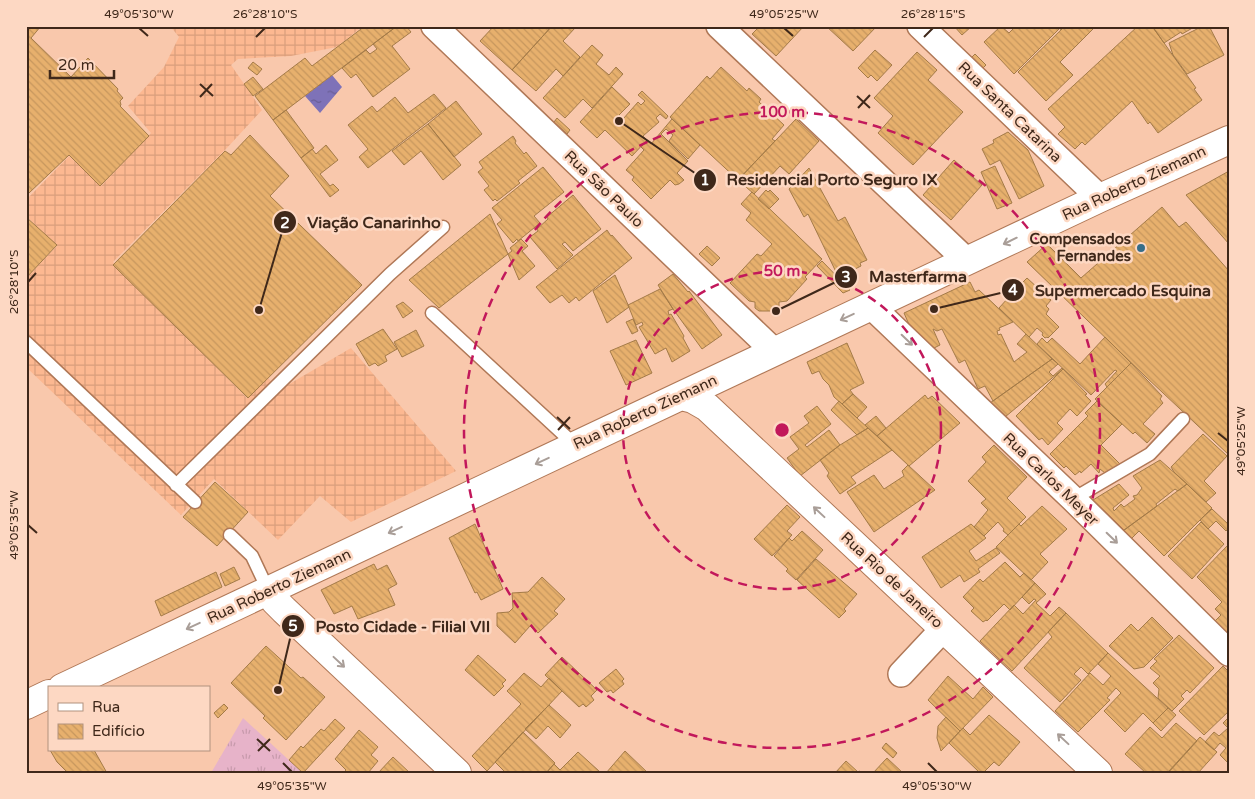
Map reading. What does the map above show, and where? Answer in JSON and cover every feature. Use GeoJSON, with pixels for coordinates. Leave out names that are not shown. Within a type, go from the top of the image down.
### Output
{"type":"FeatureCollection","features":[{"type":"Feature","properties":{"kind":"main road","name":"Rua Roberto Ziemann"},"geometry":{"type":"LineString","coordinates":[[66,686],[774,351],[1100,198],[1229,140]]}},
{"type":"Feature","properties":{"kind":"main road","name":"Rua Rio de Janeiro"},"geometry":{"type":"LineString","coordinates":[[681,396],[693,399],[707,407],[1098,773]]}},
{"type":"Feature","properties":{"kind":"main road"},"geometry":{"type":"LineString","coordinates":[[268,590],[284,610],[457,773]]}},
{"type":"Feature","properties":{"kind":"main road"},"geometry":{"type":"LineString","coordinates":[[26,704],[48,694]]}},
{"type":"Feature","properties":{"kind":"street","name":"Rua São Paulo"},"geometry":{"type":"LineString","coordinates":[[434,26],[774,351]]}},
{"type":"Feature","properties":{"kind":"street"},"geometry":{"type":"LineString","coordinates":[[719,26],[967,261]]}},
{"type":"Feature","properties":{"kind":"street","name":"Rua Santa Catarina"},"geometry":{"type":"LineString","coordinates":[[920,26],[1100,198]]}},
{"type":"Feature","properties":{"kind":"street","name":"Rua Carlos Meyer"},"geometry":{"type":"LineString","coordinates":[[872,306],[1229,653]]}},
{"type":"Feature","properties":{"kind":"street"},"geometry":{"type":"LineString","coordinates":[[901,674],[944,628]]}},
{"type":"Feature","properties":{"kind":"lane"},"geometry":{"type":"LineString","coordinates":[[176,485],[390,274],[443,227]]}},
{"type":"Feature","properties":{"kind":"lane"},"geometry":{"type":"LineString","coordinates":[[432,313],[575,445]]}},
{"type":"Feature","properties":{"kind":"lane"},"geometry":{"type":"LineString","coordinates":[[26,342],[195,502]]}},
{"type":"Feature","properties":{"kind":"lane"},"geometry":{"type":"LineString","coordinates":[[1073,500],[1150,454],[1184,419]]}},
{"type":"Feature","properties":{"kind":"lane"},"geometry":{"type":"LineString","coordinates":[[230,535],[252,556],[268,590]]}},
{"type":"Feature","properties":{"kind":"shaded area"},"geometry":{"type":"Polygon","coordinates":[[[170,26],[363,26],[337,47],[291,56],[238,59],[231,65],[262,110],[226,149],[113,262],[247,398],[268,378],[279,390],[351,348],[456,471],[351,522],[320,496],[278,540],[214,479],[181,515],[26,367],[26,278],[57,246],[26,216],[26,200],[69,156],[101,186],[151,133],[128,106],[164,67],[179,37],[170,26]]]}},
{"type":"Feature","properties":{"kind":"green space"},"geometry":{"type":"Polygon","coordinates":[[[243,718],[303,773],[211,773],[243,718]]]}},
{"type":"Feature","properties":{"kind":"water"},"geometry":{"type":"Polygon","coordinates":[[[332,75],[342,87],[320,113],[305,96],[332,75]]]}},
{"type":"Feature","properties":{"kind":"building"},"geometry":{"type":"Polygon","coordinates":[[[26,26],[41,26],[31,38],[71,77],[88,58],[118,89],[117,91],[123,98],[120,101],[120,106],[149,136],[100,186],[69,155],[29,193],[26,190],[26,26]]]}},
{"type":"Feature","properties":{"kind":"building"},"geometry":{"type":"Polygon","coordinates":[[[365,26],[397,26],[273,120],[255,96],[305,58],[312,66],[365,26]]]}},
{"type":"Feature","properties":{"kind":"building"},"geometry":{"type":"Polygon","coordinates":[[[397,26],[406,26],[411,32],[392,46],[410,69],[373,97],[356,74],[351,78],[342,68],[366,50],[370,54],[377,49],[373,44],[397,26]]]}},
{"type":"Feature","properties":{"kind":"building"},"geometry":{"type":"Polygon","coordinates":[[[494,26],[552,26],[512,70],[480,41],[494,26]]]}},
{"type":"Feature","properties":{"kind":"building"},"geometry":{"type":"Polygon","coordinates":[[[552,26],[573,26],[575,28],[563,41],[580,57],[563,76],[556,69],[536,91],[512,70],[552,26]]]}},
{"type":"Feature","properties":{"kind":"building"},"geometry":{"type":"Polygon","coordinates":[[[760,26],[804,26],[776,56],[752,34],[760,26]]]}},
{"type":"Feature","properties":{"kind":"building"},"geometry":{"type":"Polygon","coordinates":[[[826,26],[877,26],[853,51],[826,26]]]}},
{"type":"Feature","properties":{"kind":"building"},"geometry":{"type":"Polygon","coordinates":[[[954,26],[972,26],[962,35],[954,26]]]}},
{"type":"Feature","properties":{"kind":"building"},"geometry":{"type":"Polygon","coordinates":[[[1001,26],[1009,33],[1016,26],[1065,26],[1061,30],[1060,28],[1014,74],[984,42],[1001,26]]]}},
{"type":"Feature","properties":{"kind":"building"},"geometry":{"type":"Polygon","coordinates":[[[1065,26],[1090,26],[1093,29],[1060,62],[1073,75],[1046,101],[1018,72],[1065,26]]]}},
{"type":"Feature","properties":{"kind":"building"},"geometry":{"type":"Polygon","coordinates":[[[1138,26],[1152,26],[1196,88],[1194,89],[1202,100],[1158,133],[1150,122],[1148,124],[1132,101],[1085,145],[1082,142],[1075,149],[1058,134],[1065,127],[1048,109],[1138,26]]]}},
{"type":"Feature","properties":{"kind":"building"},"geometry":{"type":"Polygon","coordinates":[[[1152,26],[1196,26],[1182,34],[1181,32],[1164,43],[1152,26]]]}},
{"type":"Feature","properties":{"kind":"building"},"geometry":{"type":"Polygon","coordinates":[[[1203,26],[1209,26],[1224,55],[1187,74],[1173,55],[1169,43],[1203,26]]]}},
{"type":"Feature","properties":{"kind":"building"},"geometry":{"type":"Polygon","coordinates":[[[592,45],[603,55],[596,64],[609,75],[616,67],[623,74],[592,108],[583,99],[565,118],[543,98],[592,45]]]}},
{"type":"Feature","properties":{"kind":"building"},"geometry":{"type":"Polygon","coordinates":[[[875,50],[892,65],[877,81],[871,75],[868,78],[858,68],[875,50]]]}},
{"type":"Feature","properties":{"kind":"building"},"geometry":{"type":"Polygon","coordinates":[[[917,52],[937,70],[928,80],[963,112],[913,165],[878,133],[893,116],[874,98],[917,52]]]}},
{"type":"Feature","properties":{"kind":"building"},"geometry":{"type":"Polygon","coordinates":[[[975,54],[986,65],[982,69],[971,58],[975,54]]]}},
{"type":"Feature","properties":{"kind":"building"},"geometry":{"type":"Polygon","coordinates":[[[253,62],[262,69],[257,75],[248,68],[253,62]]]}},
{"type":"Feature","properties":{"kind":"building"},"geometry":{"type":"Polygon","coordinates":[[[721,67],[747,91],[749,88],[761,99],[759,102],[784,125],[772,139],[775,141],[738,180],[670,117],[707,76],[710,79],[721,67]]]}},
{"type":"Feature","properties":{"kind":"building"},"geometry":{"type":"Polygon","coordinates":[[[253,77],[263,89],[253,96],[244,84],[253,77]]]}},
{"type":"Feature","properties":{"kind":"building"},"geometry":{"type":"Polygon","coordinates":[[[612,87],[630,104],[619,115],[623,119],[638,102],[641,105],[645,101],[638,95],[642,91],[668,116],[666,119],[660,114],[656,118],[659,122],[643,136],[647,140],[632,156],[605,130],[597,138],[580,122],[612,87]]]}},
{"type":"Feature","properties":{"kind":"building"},"geometry":{"type":"Polygon","coordinates":[[[434,94],[446,108],[368,168],[359,157],[368,149],[348,125],[372,106],[377,112],[395,97],[408,113],[434,94]]]}},
{"type":"Feature","properties":{"kind":"building"},"geometry":{"type":"Polygon","coordinates":[[[456,101],[482,134],[454,157],[428,124],[456,101]]]}},
{"type":"Feature","properties":{"kind":"building"},"geometry":{"type":"Polygon","coordinates":[[[286,110],[314,148],[301,158],[273,120],[286,110]]]}},
{"type":"Feature","properties":{"kind":"building"},"geometry":{"type":"Polygon","coordinates":[[[557,118],[570,130],[567,134],[554,122],[557,118]]]}},
{"type":"Feature","properties":{"kind":"building"},"geometry":{"type":"Polygon","coordinates":[[[672,119],[700,145],[688,159],[669,141],[673,135],[666,129],[661,134],[688,161],[677,173],[684,180],[675,185],[670,180],[651,199],[632,180],[634,177],[626,170],[644,150],[641,147],[647,141],[651,144],[672,119]]]}},
{"type":"Feature","properties":{"kind":"building"},"geometry":{"type":"Polygon","coordinates":[[[796,119],[819,141],[789,174],[780,166],[754,194],[738,180],[796,119]]]}},
{"type":"Feature","properties":{"kind":"building"},"geometry":{"type":"Polygon","coordinates":[[[428,124],[461,165],[443,180],[421,151],[404,165],[392,151],[428,124]]]}},
{"type":"Feature","properties":{"kind":"building"},"geometry":{"type":"Polygon","coordinates":[[[1008,132],[1028,150],[1044,186],[1019,199],[1000,160],[990,165],[982,149],[994,143],[993,140],[1008,132]]]}},
{"type":"Feature","properties":{"kind":"building"},"geometry":{"type":"Polygon","coordinates":[[[250,135],[289,176],[270,196],[362,285],[248,398],[113,265],[225,151],[231,155],[250,135]]]}},
{"type":"Feature","properties":{"kind":"building"},"geometry":{"type":"Polygon","coordinates":[[[513,136],[516,141],[515,143],[524,154],[526,152],[537,166],[518,181],[520,183],[497,201],[495,199],[493,201],[484,190],[489,186],[478,172],[483,168],[479,162],[513,136]]]}},
{"type":"Feature","properties":{"kind":"building"},"geometry":{"type":"Polygon","coordinates":[[[326,145],[338,160],[320,174],[330,186],[333,184],[339,190],[330,197],[301,158],[312,149],[316,154],[326,145]]]}},
{"type":"Feature","properties":{"kind":"building"},"geometry":{"type":"Polygon","coordinates":[[[954,160],[982,185],[951,220],[923,195],[954,160]]]}},
{"type":"Feature","properties":{"kind":"building"},"geometry":{"type":"Polygon","coordinates":[[[995,166],[1012,203],[997,209],[981,172],[995,166]]]}},
{"type":"Feature","properties":{"kind":"building"},"geometry":{"type":"Polygon","coordinates":[[[543,167],[564,192],[534,216],[540,223],[513,243],[497,224],[502,220],[492,208],[543,167]]]}},
{"type":"Feature","properties":{"kind":"building"},"geometry":{"type":"Polygon","coordinates":[[[809,168],[838,221],[845,217],[867,260],[860,263],[861,266],[841,276],[839,273],[837,274],[808,214],[804,217],[789,189],[809,168]]]}},
{"type":"Feature","properties":{"kind":"building"},"geometry":{"type":"Polygon","coordinates":[[[1229,171],[1229,244],[1186,195],[1229,171]]]}},
{"type":"Feature","properties":{"kind":"building"},"geometry":{"type":"Polygon","coordinates":[[[766,190],[768,192],[770,190],[779,199],[769,209],[758,199],[766,190]]]}},
{"type":"Feature","properties":{"kind":"building"},"geometry":{"type":"Polygon","coordinates":[[[752,192],[822,259],[805,277],[807,279],[787,301],[779,302],[779,311],[759,311],[755,308],[755,302],[749,301],[730,283],[757,254],[761,256],[772,244],[746,220],[751,213],[741,204],[752,192]]]}},
{"type":"Feature","properties":{"kind":"building"},"geometry":{"type":"Polygon","coordinates":[[[573,195],[601,229],[573,251],[565,242],[562,244],[573,255],[557,269],[530,237],[538,231],[537,229],[548,219],[547,217],[573,195]]]}},
{"type":"Feature","properties":{"kind":"building"},"geometry":{"type":"Polygon","coordinates":[[[1162,207],[1179,227],[1186,222],[1229,271],[1229,455],[1027,262],[1047,244],[1081,278],[1162,207]]]}},
{"type":"Feature","properties":{"kind":"building"},"geometry":{"type":"Polygon","coordinates":[[[490,214],[508,254],[439,308],[409,280],[490,214]]]}},
{"type":"Feature","properties":{"kind":"building"},"geometry":{"type":"Polygon","coordinates":[[[26,217],[57,245],[26,278],[26,217]]]}},
{"type":"Feature","properties":{"kind":"building"},"geometry":{"type":"Polygon","coordinates":[[[607,230],[632,258],[579,301],[576,297],[569,303],[562,295],[550,303],[536,287],[607,230]]]}},
{"type":"Feature","properties":{"kind":"building"},"geometry":{"type":"Polygon","coordinates":[[[521,239],[528,246],[522,251],[535,266],[519,280],[508,254],[512,251],[510,248],[521,239]]]}},
{"type":"Feature","properties":{"kind":"building"},"geometry":{"type":"Polygon","coordinates":[[[707,246],[720,258],[712,266],[699,254],[707,246]]]}},
{"type":"Feature","properties":{"kind":"building"},"geometry":{"type":"Polygon","coordinates":[[[822,261],[850,290],[843,293],[817,266],[822,261]]]}},
{"type":"Feature","properties":{"kind":"building"},"geometry":{"type":"Polygon","coordinates":[[[673,274],[689,291],[722,335],[702,349],[658,285],[673,274]]]}},
{"type":"Feature","properties":{"kind":"building"},"geometry":{"type":"Polygon","coordinates":[[[615,275],[629,307],[607,323],[593,291],[615,275]]]}},
{"type":"Feature","properties":{"kind":"building"},"geometry":{"type":"Polygon","coordinates":[[[1027,278],[1051,300],[1046,306],[1049,309],[1046,314],[1059,327],[1048,338],[1045,338],[1042,335],[1043,333],[1037,328],[1029,337],[999,308],[1008,298],[1006,296],[1019,282],[1021,284],[1027,278]]]}},
{"type":"Feature","properties":{"kind":"building"},"geometry":{"type":"Polygon","coordinates":[[[970,282],[975,292],[979,290],[1013,322],[999,328],[1000,330],[997,331],[998,335],[1001,334],[1014,362],[1027,352],[1017,344],[1026,334],[1052,359],[993,401],[985,386],[978,389],[965,360],[959,363],[942,329],[937,331],[933,329],[940,345],[930,350],[914,336],[904,313],[970,282]]]}},
{"type":"Feature","properties":{"kind":"building"},"geometry":{"type":"Polygon","coordinates":[[[660,289],[673,309],[668,311],[669,315],[671,314],[684,336],[683,338],[690,351],[672,362],[666,348],[655,354],[639,327],[643,325],[642,322],[636,325],[628,305],[660,289]]]}},
{"type":"Feature","properties":{"kind":"building"},"geometry":{"type":"Polygon","coordinates":[[[403,302],[413,311],[403,318],[396,306],[403,302]]]}},
{"type":"Feature","properties":{"kind":"building"},"geometry":{"type":"Polygon","coordinates":[[[633,319],[638,331],[632,334],[626,322],[633,319]]]}},
{"type":"Feature","properties":{"kind":"building"},"geometry":{"type":"Polygon","coordinates":[[[383,329],[397,349],[385,356],[387,361],[378,366],[375,363],[369,366],[356,344],[383,329]]]}},
{"type":"Feature","properties":{"kind":"building"},"geometry":{"type":"Polygon","coordinates":[[[416,330],[424,346],[402,357],[394,342],[416,330]]]}},
{"type":"Feature","properties":{"kind":"building"},"geometry":{"type":"Polygon","coordinates":[[[1105,337],[1131,363],[1107,387],[1105,384],[1117,371],[1115,370],[1091,395],[1037,344],[1042,338],[1047,343],[1052,338],[1080,364],[1105,337]]]}},
{"type":"Feature","properties":{"kind":"building"},"geometry":{"type":"Polygon","coordinates":[[[636,340],[652,373],[626,385],[610,351],[636,340]]]}},
{"type":"Feature","properties":{"kind":"building"},"geometry":{"type":"Polygon","coordinates":[[[847,343],[864,383],[850,390],[853,394],[842,404],[834,397],[829,385],[819,371],[812,374],[807,362],[847,343]]]}},
{"type":"Feature","properties":{"kind":"building"},"geometry":{"type":"Polygon","coordinates":[[[1052,359],[1058,364],[1049,372],[1053,376],[1063,369],[1005,417],[990,403],[1052,359]]]}},
{"type":"Feature","properties":{"kind":"building"},"geometry":{"type":"Polygon","coordinates":[[[1131,363],[1162,396],[1160,399],[1163,403],[1143,424],[1155,434],[1147,443],[1135,432],[1133,434],[1095,399],[1131,363]]]}},
{"type":"Feature","properties":{"kind":"building"},"geometry":{"type":"Polygon","coordinates":[[[1063,369],[1087,394],[1085,395],[1091,401],[1077,416],[1070,409],[1057,423],[1063,429],[1048,445],[1042,438],[1039,440],[1016,416],[1063,369]]]}},
{"type":"Feature","properties":{"kind":"building"},"geometry":{"type":"Polygon","coordinates":[[[853,394],[867,407],[857,418],[842,404],[853,394]]]}},
{"type":"Feature","properties":{"kind":"building"},"geometry":{"type":"Polygon","coordinates":[[[925,395],[928,399],[932,396],[960,423],[909,466],[877,436],[925,395]]]}},
{"type":"Feature","properties":{"kind":"building"},"geometry":{"type":"Polygon","coordinates":[[[839,401],[868,428],[857,435],[831,410],[839,401]]]}},
{"type":"Feature","properties":{"kind":"building"},"geometry":{"type":"Polygon","coordinates":[[[1097,401],[1122,424],[1101,445],[1120,464],[1105,473],[1100,469],[1099,473],[1091,464],[1081,473],[1080,471],[1075,475],[1066,466],[1064,468],[1050,454],[1088,416],[1085,413],[1097,401]]]}},
{"type":"Feature","properties":{"kind":"building"},"geometry":{"type":"Polygon","coordinates":[[[817,406],[831,424],[805,445],[807,447],[829,430],[840,445],[800,476],[787,458],[799,449],[790,437],[809,423],[804,416],[817,406]]]}},
{"type":"Feature","properties":{"kind":"building"},"geometry":{"type":"Polygon","coordinates":[[[876,416],[886,428],[877,436],[865,425],[876,416]]]}},
{"type":"Feature","properties":{"kind":"building"},"geometry":{"type":"Polygon","coordinates":[[[868,428],[892,450],[851,477],[856,483],[840,494],[827,476],[829,473],[820,460],[868,428]]]}},
{"type":"Feature","properties":{"kind":"building"},"geometry":{"type":"Polygon","coordinates":[[[1203,434],[1227,456],[1204,481],[1216,493],[1206,502],[1171,467],[1203,434]]]}},
{"type":"Feature","properties":{"kind":"building"},"geometry":{"type":"Polygon","coordinates":[[[994,445],[1027,477],[1007,498],[1026,517],[1008,535],[1003,531],[1004,529],[998,522],[984,536],[974,527],[988,510],[981,503],[986,499],[968,481],[986,462],[982,457],[994,445]]]}},
{"type":"Feature","properties":{"kind":"building"},"geometry":{"type":"Polygon","coordinates":[[[1160,460],[1187,484],[1178,491],[1175,489],[1156,504],[1157,506],[1124,530],[1093,500],[1119,484],[1129,495],[1113,508],[1114,511],[1121,504],[1124,507],[1135,499],[1133,496],[1137,495],[1142,488],[1133,476],[1160,460]]]}},
{"type":"Feature","properties":{"kind":"building"},"geometry":{"type":"Polygon","coordinates":[[[908,465],[935,490],[874,532],[847,492],[874,475],[884,489],[904,476],[902,471],[908,465]]]}},
{"type":"Feature","properties":{"kind":"building"},"geometry":{"type":"Polygon","coordinates":[[[215,482],[248,512],[217,546],[183,517],[215,482]]]}},
{"type":"Feature","properties":{"kind":"building"},"geometry":{"type":"Polygon","coordinates":[[[1187,484],[1212,508],[1164,556],[1139,531],[1131,539],[1123,531],[1187,484]]]}},
{"type":"Feature","properties":{"kind":"building"},"geometry":{"type":"Polygon","coordinates":[[[787,505],[800,517],[787,531],[792,535],[772,556],[754,539],[787,505]]]}},
{"type":"Feature","properties":{"kind":"building"},"geometry":{"type":"Polygon","coordinates":[[[1042,506],[1067,529],[1040,554],[1048,562],[1031,580],[996,547],[1019,524],[1021,526],[1042,506]]]}},
{"type":"Feature","properties":{"kind":"building"},"geometry":{"type":"Polygon","coordinates":[[[1212,509],[1229,525],[1226,531],[1216,521],[1208,529],[1200,520],[1212,509]]]}},
{"type":"Feature","properties":{"kind":"building"},"geometry":{"type":"Polygon","coordinates":[[[1201,522],[1224,544],[1192,579],[1168,556],[1201,522]]]}},
{"type":"Feature","properties":{"kind":"building"},"geometry":{"type":"Polygon","coordinates":[[[475,524],[503,589],[481,600],[477,592],[475,593],[449,538],[475,524]]]}},
{"type":"Feature","properties":{"kind":"building"},"geometry":{"type":"Polygon","coordinates":[[[971,524],[986,538],[969,551],[976,561],[996,548],[1000,553],[978,569],[980,572],[964,582],[960,575],[941,588],[922,557],[971,524]]]}},
{"type":"Feature","properties":{"kind":"building"},"geometry":{"type":"Polygon","coordinates":[[[802,531],[823,550],[796,580],[786,571],[788,569],[774,556],[789,538],[792,541],[802,531]]]}},
{"type":"Feature","properties":{"kind":"building"},"geometry":{"type":"Polygon","coordinates":[[[1229,544],[1228,634],[1215,621],[1221,615],[1215,609],[1222,602],[1197,577],[1229,544]]]}},
{"type":"Feature","properties":{"kind":"building"},"geometry":{"type":"Polygon","coordinates":[[[816,559],[857,594],[839,618],[797,580],[816,559]]]}},
{"type":"Feature","properties":{"kind":"building"},"geometry":{"type":"Polygon","coordinates":[[[1005,562],[1020,577],[1024,573],[1035,583],[1010,610],[1004,604],[987,621],[983,622],[971,611],[974,608],[963,597],[980,579],[983,582],[1005,562]]]}},
{"type":"Feature","properties":{"kind":"building"},"geometry":{"type":"Polygon","coordinates":[[[374,564],[377,570],[387,565],[397,584],[388,589],[395,605],[358,619],[352,606],[334,614],[321,590],[374,564]]]}},
{"type":"Feature","properties":{"kind":"building"},"geometry":{"type":"Polygon","coordinates":[[[234,567],[240,579],[225,586],[220,574],[234,567]]]}},
{"type":"Feature","properties":{"kind":"building"},"geometry":{"type":"Polygon","coordinates":[[[216,572],[222,587],[161,616],[155,601],[216,572]]]}},
{"type":"Feature","properties":{"kind":"building"},"geometry":{"type":"Polygon","coordinates":[[[542,577],[565,599],[554,611],[558,614],[538,633],[530,626],[515,643],[497,626],[497,613],[509,612],[513,608],[512,593],[528,592],[542,577]]]}},
{"type":"Feature","properties":{"kind":"building"},"geometry":{"type":"Polygon","coordinates":[[[1035,583],[1046,594],[1036,603],[1050,616],[1059,607],[1066,613],[1012,671],[980,641],[1014,605],[1023,614],[1036,600],[1034,599],[1029,604],[1022,597],[1035,583]]]}},
{"type":"Feature","properties":{"kind":"building"},"geometry":{"type":"Polygon","coordinates":[[[1066,613],[1108,653],[1088,674],[1081,667],[1074,674],[1081,680],[1060,702],[1024,668],[1052,637],[1048,632],[1066,613]]]}},
{"type":"Feature","properties":{"kind":"building"},"geometry":{"type":"Polygon","coordinates":[[[1152,617],[1173,638],[1144,667],[1134,669],[1109,646],[1131,624],[1138,631],[1152,617]]]}},
{"type":"Feature","properties":{"kind":"building"},"geometry":{"type":"Polygon","coordinates":[[[1179,635],[1214,668],[1190,693],[1187,690],[1181,696],[1184,699],[1172,711],[1158,698],[1159,689],[1153,683],[1160,676],[1150,668],[1157,661],[1154,659],[1179,635]]]}},
{"type":"Feature","properties":{"kind":"building"},"geometry":{"type":"Polygon","coordinates":[[[266,646],[325,697],[286,740],[263,718],[265,716],[231,683],[266,646]]]}},
{"type":"Feature","properties":{"kind":"building"},"geometry":{"type":"Polygon","coordinates":[[[1108,653],[1168,708],[1153,723],[1143,713],[1125,732],[1104,711],[1121,693],[1116,688],[1107,698],[1110,700],[1078,732],[1055,711],[1090,673],[1103,685],[1111,676],[1098,664],[1108,653]]]}},
{"type":"Feature","properties":{"kind":"building"},"geometry":{"type":"Polygon","coordinates":[[[478,655],[506,680],[502,684],[504,686],[494,696],[465,670],[478,655]]]}},
{"type":"Feature","properties":{"kind":"building"},"geometry":{"type":"Polygon","coordinates":[[[562,657],[597,690],[591,696],[594,700],[586,707],[583,704],[579,707],[545,675],[562,657]]]}},
{"type":"Feature","properties":{"kind":"building"},"geometry":{"type":"Polygon","coordinates":[[[1223,666],[1229,672],[1229,711],[1204,735],[1179,711],[1223,666]]]}},
{"type":"Feature","properties":{"kind":"building"},"geometry":{"type":"Polygon","coordinates":[[[616,669],[624,679],[622,681],[624,684],[613,693],[611,690],[607,692],[599,683],[616,669]]]}},
{"type":"Feature","properties":{"kind":"building"},"geometry":{"type":"Polygon","coordinates":[[[524,673],[541,687],[549,678],[562,691],[487,771],[472,756],[521,704],[507,691],[524,673]]]}},
{"type":"Feature","properties":{"kind":"building"},"geometry":{"type":"Polygon","coordinates":[[[948,676],[973,699],[983,687],[993,697],[960,731],[928,700],[948,676]]]}},
{"type":"Feature","properties":{"kind":"building"},"geometry":{"type":"Polygon","coordinates":[[[224,704],[228,708],[218,718],[214,713],[224,704]]]}},
{"type":"Feature","properties":{"kind":"building"},"geometry":{"type":"Polygon","coordinates":[[[549,705],[571,725],[560,738],[548,726],[536,739],[525,729],[549,705]]]}},
{"type":"Feature","properties":{"kind":"building"},"geometry":{"type":"Polygon","coordinates":[[[1168,708],[1176,715],[1161,731],[1153,723],[1168,708]]]}},
{"type":"Feature","properties":{"kind":"building"},"geometry":{"type":"Polygon","coordinates":[[[989,715],[1020,742],[999,766],[994,762],[983,773],[980,773],[949,743],[963,728],[970,735],[989,715]]]}},
{"type":"Feature","properties":{"kind":"building"},"geometry":{"type":"Polygon","coordinates":[[[946,717],[960,731],[941,751],[937,738],[938,726],[946,717]]]}},
{"type":"Feature","properties":{"kind":"building"},"geometry":{"type":"Polygon","coordinates":[[[1229,717],[1229,764],[1220,755],[1226,748],[1220,743],[1214,750],[1205,742],[1214,732],[1219,736],[1228,728],[1223,723],[1229,717]]]}},
{"type":"Feature","properties":{"kind":"building"},"geometry":{"type":"Polygon","coordinates":[[[335,719],[345,728],[303,773],[289,760],[301,746],[303,748],[321,729],[324,731],[335,719]]]}},
{"type":"Feature","properties":{"kind":"building"},"geometry":{"type":"Polygon","coordinates":[[[1176,723],[1197,741],[1168,773],[1146,773],[1125,754],[1150,727],[1162,738],[1176,723]]]}},
{"type":"Feature","properties":{"kind":"building"},"geometry":{"type":"Polygon","coordinates":[[[359,730],[378,747],[371,755],[378,761],[368,773],[343,773],[346,770],[335,759],[359,730]]]}},
{"type":"Feature","properties":{"kind":"building"},"geometry":{"type":"Polygon","coordinates":[[[523,732],[555,763],[546,773],[506,773],[495,762],[523,732]]]}},
{"type":"Feature","properties":{"kind":"building"},"geometry":{"type":"Polygon","coordinates":[[[1200,737],[1217,752],[1198,773],[1172,773],[1169,771],[1200,737]]]}},
{"type":"Feature","properties":{"kind":"building"},"geometry":{"type":"Polygon","coordinates":[[[886,743],[897,753],[893,758],[882,748],[886,743]]]}},
{"type":"Feature","properties":{"kind":"building"},"geometry":{"type":"Polygon","coordinates":[[[625,751],[648,773],[606,773],[625,751]]]}},
{"type":"Feature","properties":{"kind":"building"},"geometry":{"type":"Polygon","coordinates":[[[51,752],[95,752],[107,773],[68,773],[57,762],[51,752]]]}},
{"type":"Feature","properties":{"kind":"building"},"geometry":{"type":"Polygon","coordinates":[[[578,752],[599,771],[597,773],[546,773],[554,764],[560,770],[578,752]]]}},
{"type":"Feature","properties":{"kind":"building"},"geometry":{"type":"Polygon","coordinates":[[[393,757],[410,773],[378,773],[393,757]]]}},
{"type":"Feature","properties":{"kind":"building"},"geometry":{"type":"Polygon","coordinates":[[[887,758],[903,773],[873,773],[887,758]]]}},
{"type":"Feature","properties":{"kind":"building"},"geometry":{"type":"Polygon","coordinates":[[[846,761],[858,772],[862,773],[835,773],[846,761]]]}},
{"type":"Feature","properties":{"kind":"place","name":"Residencial Porto Seguro IX"},"geometry":{"type":"Point","coordinates":[619,121]}},
{"type":"Feature","properties":{"kind":"place","name":"Compensados Fernandes"},"geometry":{"type":"Point","coordinates":[1141,248]}},
{"type":"Feature","properties":{"kind":"place","name":"Supermercado Esquina"},"geometry":{"type":"Point","coordinates":[934,309]}},
{"type":"Feature","properties":{"kind":"place","name":"Viação Canarinho"},"geometry":{"type":"Point","coordinates":[259,310]}},
{"type":"Feature","properties":{"kind":"place","name":"Masterfarma"},"geometry":{"type":"Point","coordinates":[776,311]}},
{"type":"Feature","properties":{"kind":"place","name":"Posto Cidade - Filial VII"},"geometry":{"type":"Point","coordinates":[278,690]}}]}
